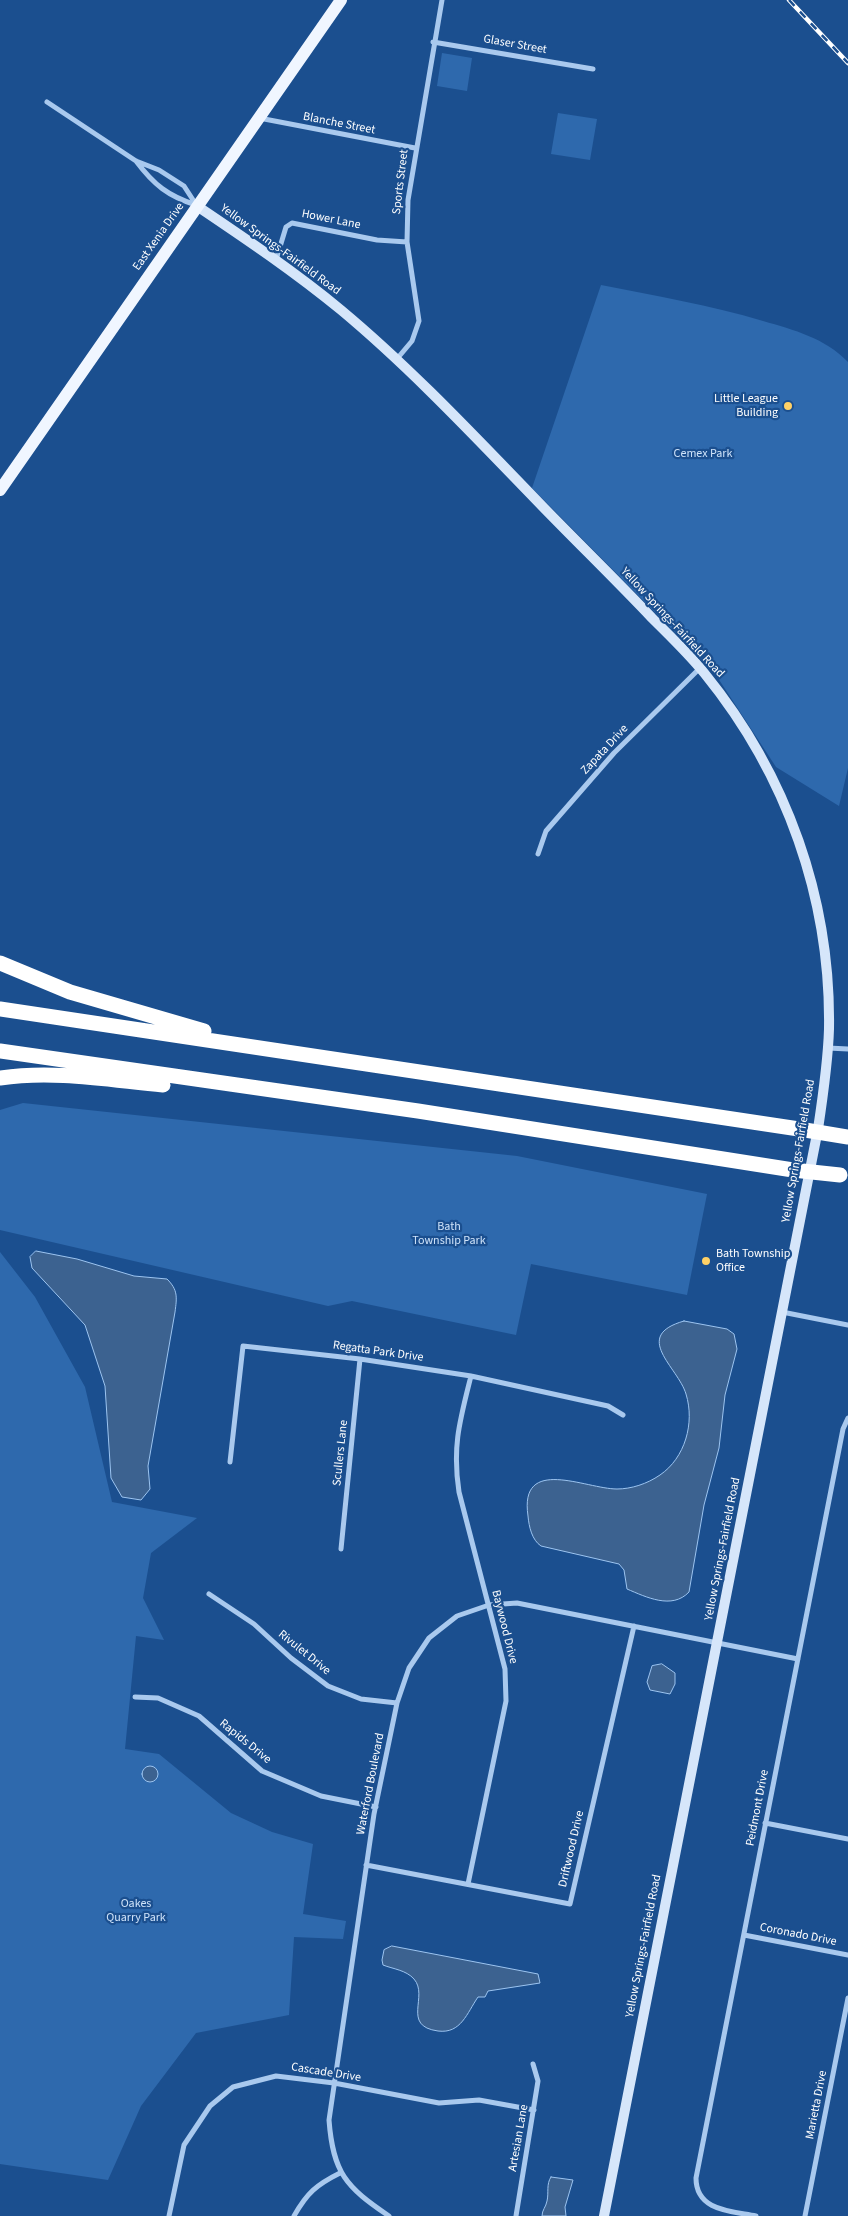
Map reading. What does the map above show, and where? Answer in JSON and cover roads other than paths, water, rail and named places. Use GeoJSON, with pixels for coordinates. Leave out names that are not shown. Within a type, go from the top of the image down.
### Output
{"type":"FeatureCollection","features":[{"type":"Feature","properties":{"kind":"highway"},"geometry":{"type":"LineString","coordinates":[[0,963],[70,992],[216,1035],[308,1054]]}},
{"type":"Feature","properties":{"kind":"highway"},"geometry":{"type":"LineString","coordinates":[[0,1009],[848,1136]]}},
{"type":"Feature","properties":{"kind":"highway"},"geometry":{"type":"LineString","coordinates":[[0,1051],[418,1111],[793,1170],[844,1176]]}},
{"type":"Feature","properties":{"kind":"highway"},"geometry":{"type":"LineString","coordinates":[[0,1078],[24,1074],[62,1075],[418,1111]]}},
{"type":"Feature","properties":{"kind":"main road","name":"East Xenia Drive"},"geometry":{"type":"LineString","coordinates":[[0,490],[341,0]]}},
{"type":"Feature","properties":{"kind":"main road","name":"Yellow Springs-Fairfield Road"},"geometry":{"type":"LineString","coordinates":[[198,206],[276,260],[343,312],[396,360],[598,562],[700,668],[732,709],[758,750],[778,788],[800,841],[814,892],[826,958],[829,1004],[828,1048],[818,1129],[604,2216]]}},
{"type":"Feature","properties":{"kind":"street","name":"Sports Street"},"geometry":{"type":"LineString","coordinates":[[396,360],[412,341],[419,321],[407,242],[408,200],[433,42],[442,0]]}},
{"type":"Feature","properties":{"kind":"street","name":"Glaser Street"},"geometry":{"type":"LineString","coordinates":[[433,42],[593,69]]}},
{"type":"Feature","properties":{"kind":"street"},"geometry":{"type":"LineString","coordinates":[[47,102],[136,161],[159,170],[184,186],[198,206]]}},
{"type":"Feature","properties":{"kind":"street","name":"Blanche Street"},"geometry":{"type":"LineString","coordinates":[[259,118],[415,148]]}},
{"type":"Feature","properties":{"kind":"street"},"geometry":{"type":"LineString","coordinates":[[136,161],[151,182],[175,198],[198,206]]}},
{"type":"Feature","properties":{"kind":"street","name":"Hower Lane"},"geometry":{"type":"LineString","coordinates":[[276,260],[286,227],[292,223],[377,240],[407,242]]}},
{"type":"Feature","properties":{"kind":"street","name":"Zapata Drive"},"geometry":{"type":"LineString","coordinates":[[538,854],[546,831],[614,753],[700,668]]}},
{"type":"Feature","properties":{"kind":"street"},"geometry":{"type":"LineString","coordinates":[[828,1048],[848,1049]]}},
{"type":"Feature","properties":{"kind":"street"},"geometry":{"type":"LineString","coordinates":[[782,1312],[848,1325]]}},
{"type":"Feature","properties":{"kind":"street","name":"Regatta Park Drive"},"geometry":{"type":"LineString","coordinates":[[230,1462],[243,1346],[360,1359],[471,1376],[608,1406],[623,1415]]}},
{"type":"Feature","properties":{"kind":"street","name":"Scullers Lane"},"geometry":{"type":"LineString","coordinates":[[341,1549],[360,1359]]}},
{"type":"Feature","properties":{"kind":"street","name":"Baywood Drive"},"geometry":{"type":"LineString","coordinates":[[468,1884],[506,1701],[505,1669],[459,1492],[455,1465],[456,1438],[471,1376]]}},
{"type":"Feature","properties":{"kind":"street","name":"Peidmont Drive"},"geometry":{"type":"LineString","coordinates":[[756,2216],[715,2208],[704,2201],[697,2190],[696,2178],[843,1429],[848,1418]]}},
{"type":"Feature","properties":{"kind":"street","name":"Rivulet Drive"},"geometry":{"type":"LineString","coordinates":[[209,1594],[254,1624],[291,1658],[328,1686],[361,1699],[397,1703]]}},
{"type":"Feature","properties":{"kind":"street","name":"Waterford Boulevard"},"geometry":{"type":"LineString","coordinates":[[389,2216],[367,2201],[340,2174],[331,2148],[329,2120],[366,1865],[397,1703],[409,1668],[429,1638],[457,1616],[488,1605],[517,1603],[798,1659]]}},
{"type":"Feature","properties":{"kind":"street","name":"Driftwood Drive"},"geometry":{"type":"LineString","coordinates":[[366,1865],[570,1904],[634,1626]]}},
{"type":"Feature","properties":{"kind":"street","name":"Rapids Drive"},"geometry":{"type":"LineString","coordinates":[[135,1697],[158,1698],[199,1716],[262,1771],[321,1796],[376,1806]]}},
{"type":"Feature","properties":{"kind":"street"},"geometry":{"type":"LineString","coordinates":[[766,1822],[848,1838]]}},
{"type":"Feature","properties":{"kind":"street","name":"Coronado Drive"},"geometry":{"type":"LineString","coordinates":[[744,1935],[848,1955]]}},
{"type":"Feature","properties":{"kind":"street","name":"Marietta Drive"},"geometry":{"type":"LineString","coordinates":[[805,2216],[848,1998]]}},
{"type":"Feature","properties":{"kind":"street","name":"Artesian Lane"},"geometry":{"type":"LineString","coordinates":[[516,2216],[538,2081],[533,2064]]}},
{"type":"Feature","properties":{"kind":"street","name":"Cascade Drive"},"geometry":{"type":"LineString","coordinates":[[169,2216],[184,2144],[210,2106],[233,2087],[276,2076],[334,2083],[439,2103],[479,2100],[534,2110]]}},
{"type":"Feature","properties":{"kind":"street"},"geometry":{"type":"LineString","coordinates":[[294,2216],[306,2196],[325,2181],[340,2174]]}},
{"type":"Feature","properties":{"kind":"railway"},"geometry":{"type":"LineString","coordinates":[[789,0],[848,63]]}},
{"type":"Feature","properties":{"kind":"place","name":"Little League Building"},"geometry":{"type":"Point","coordinates":[788,406]}},
{"type":"Feature","properties":{"kind":"place","name":"Bath Township Office"},"geometry":{"type":"Point","coordinates":[706,1261]}},
{"type":"Feature","properties":{"kind":"park label","name":"Cemex Park"},"geometry":{"type":"Point","coordinates":[703,454]}},
{"type":"Feature","properties":{"kind":"park label","name":"Bath Township Park"},"geometry":{"type":"Point","coordinates":[449,1234]}},
{"type":"Feature","properties":{"kind":"park label","name":"Oakes Quarry Park"},"geometry":{"type":"Point","coordinates":[136,1911]}}]}
